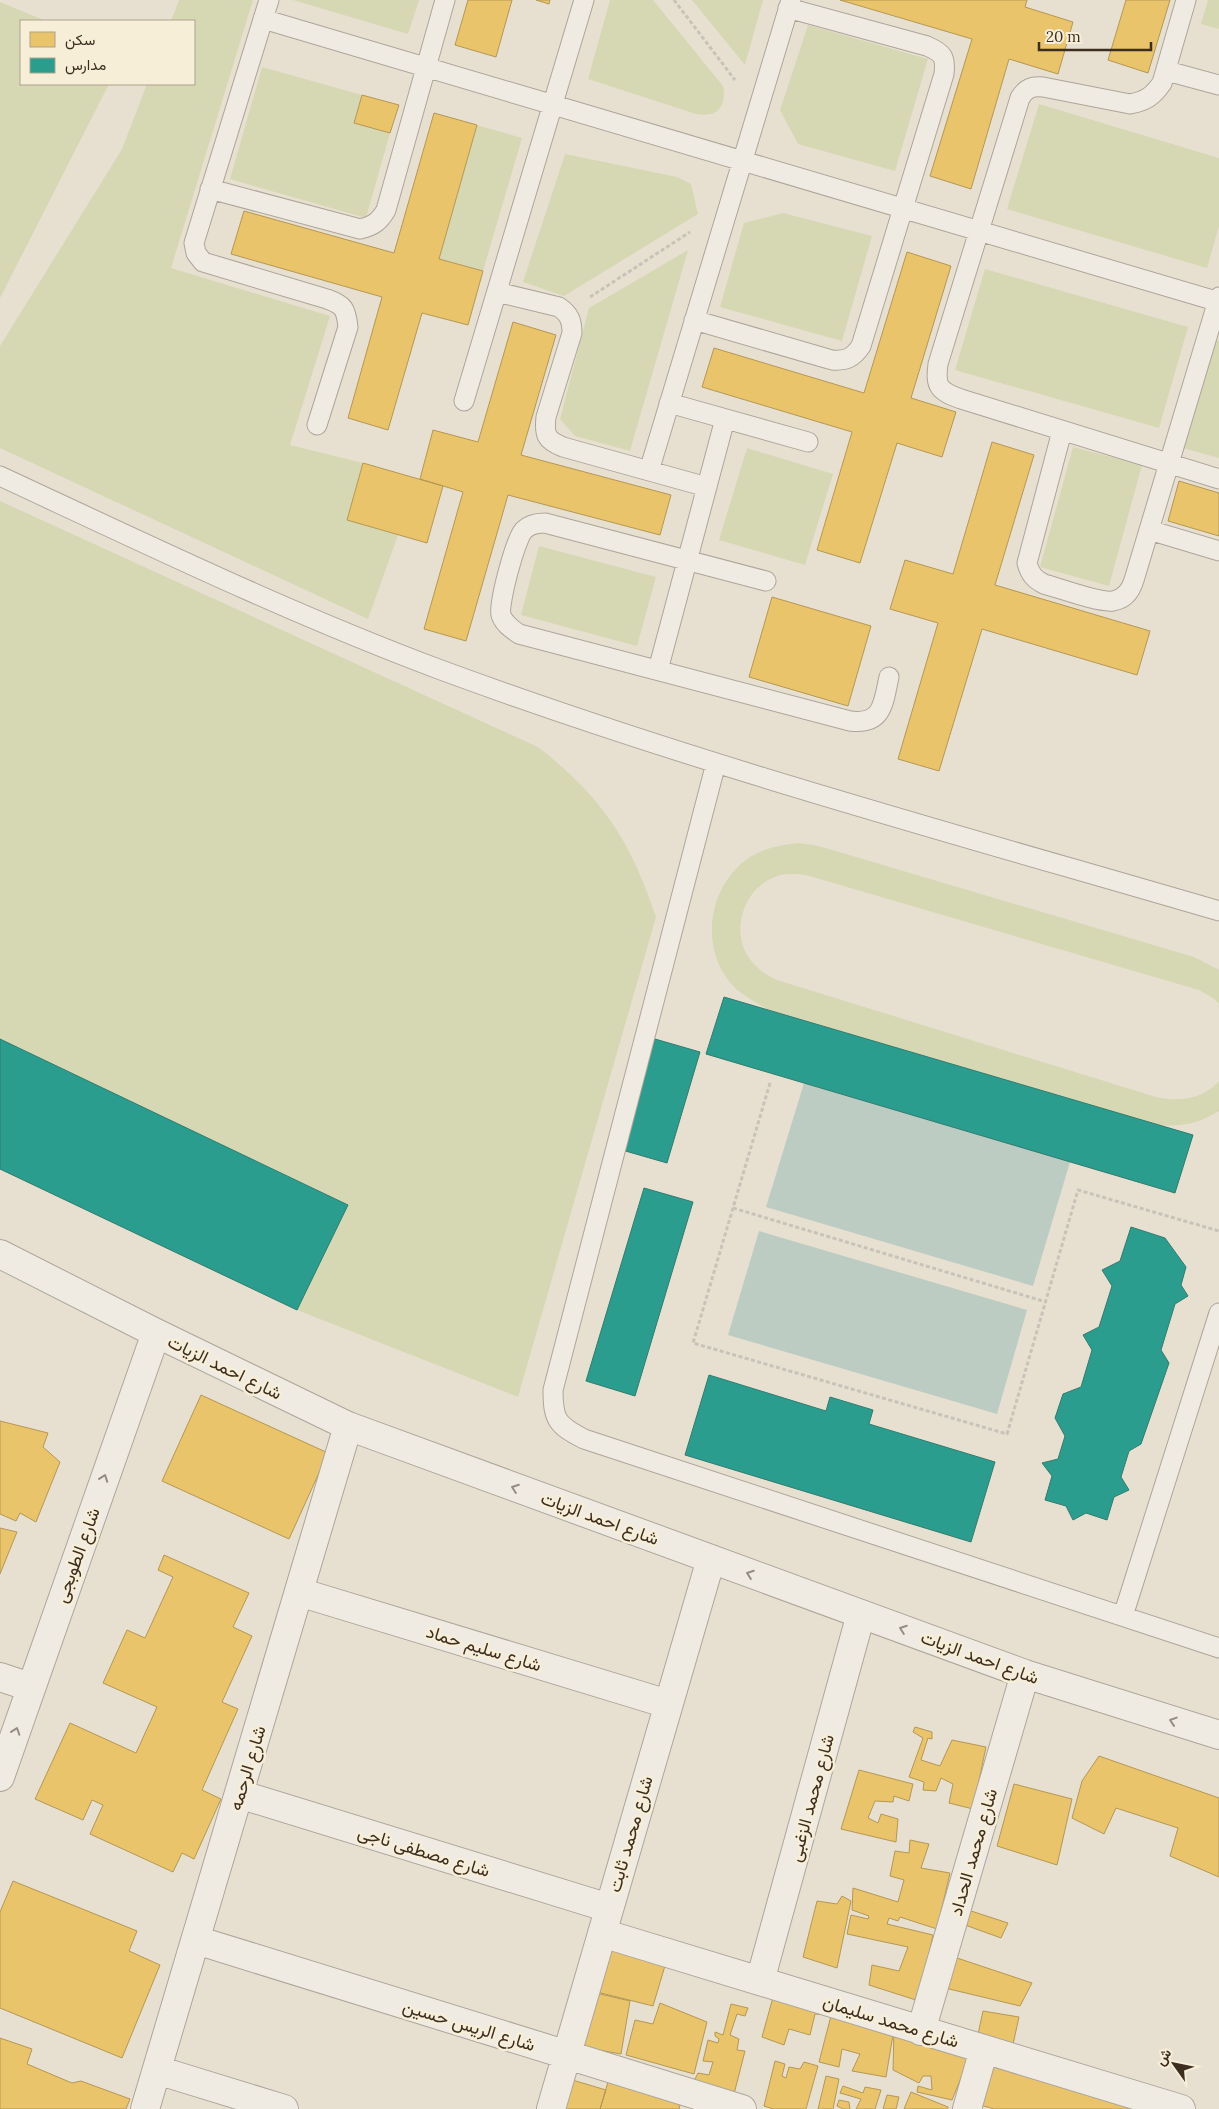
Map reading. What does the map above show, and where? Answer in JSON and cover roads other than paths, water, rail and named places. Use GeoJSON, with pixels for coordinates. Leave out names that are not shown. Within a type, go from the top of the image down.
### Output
{"type":"FeatureCollection","features":[{"type":"Feature","properties":{"kind":"street","name":"شارع احمد الزيات"},"geometry":{"type":"LineString","coordinates":[[0,1254],[156,1333],[348,1426],[1025,1674],[1219,1735]]}},
{"type":"Feature","properties":{"kind":"street","name":"شارع الطوبجى"},"geometry":{"type":"LineString","coordinates":[[0,1777],[30,1687],[156,1333]]}},
{"type":"Feature","properties":{"kind":"street","name":"شارع الرحمه"},"geometry":{"type":"LineString","coordinates":[[145,2109],[348,1426]]}},
{"type":"Feature","properties":{"kind":"street","name":"شارع محمد ثابت"},"geometry":{"type":"LineString","coordinates":[[551,2109],[711,1559]]}},
{"type":"Feature","properties":{"kind":"street","name":"شارع سليم حماد"},"geometry":{"type":"LineString","coordinates":[[299,1592],[668,1704]]}},
{"type":"Feature","properties":{"kind":"street","name":"شارع محمد الزغبى"},"geometry":{"type":"LineString","coordinates":[[760,1982],[862,1614]]}},
{"type":"Feature","properties":{"kind":"street","name":"شارع محمد الحداد"},"geometry":{"type":"LineString","coordinates":[[921,2031],[1025,1674]]}},
{"type":"Feature","properties":{"kind":"street"},"geometry":{"type":"LineString","coordinates":[[0,1677],[30,1687]]}},
{"type":"Feature","properties":{"kind":"street","name":"شارع مصطفى ناجى"},"geometry":{"type":"LineString","coordinates":[[239,1794],[609,1908]]}},
{"type":"Feature","properties":{"kind":"street","name":"شارع محمد سليمان"},"geometry":{"type":"LineString","coordinates":[[602,1934],[1181,2109]]}},
{"type":"Feature","properties":{"kind":"street","name":"شارع الريس حسين"},"geometry":{"type":"LineString","coordinates":[[196,1940],[742,2109]]}},
{"type":"Feature","properties":{"kind":"street"},"geometry":{"type":"LineString","coordinates":[[967,2109],[984,2049]]}},
{"type":"Feature","properties":{"kind":"street"},"geometry":{"type":"LineString","coordinates":[[156,2070],[284,2109]]}},
{"type":"Feature","properties":{"kind":"lane"},"geometry":{"type":"LineString","coordinates":[[269,0],[194,243],[196,254],[203,262],[339,303],[347,314],[348,327],[317,425]]}},
{"type":"Feature","properties":{"kind":"lane"},"geometry":{"type":"LineString","coordinates":[[210,189],[360,229],[371,226],[380,220],[386,210],[445,0]]}},
{"type":"Feature","properties":{"kind":"lane"},"geometry":{"type":"LineString","coordinates":[[464,401],[584,0]]}},
{"type":"Feature","properties":{"kind":"lane"},"geometry":{"type":"LineString","coordinates":[[1186,0],[1167,71],[1154,94],[1143,101],[1130,104],[1033,86],[1024,91],[1020,98],[978,230],[938,364],[936,380],[945,394],[1219,479]]}},
{"type":"Feature","properties":{"kind":"lane"},"geometry":{"type":"LineString","coordinates":[[649,471],[669,403],[757,109],[790,4],[939,51],[945,62],[944,74],[861,346],[854,356],[844,361],[832,360],[694,320]]}},
{"type":"Feature","properties":{"kind":"lane"},"geometry":{"type":"LineString","coordinates":[[263,19],[903,209],[1219,300],[1168,463],[1150,530],[1130,590],[1123,597],[1113,601],[1102,600],[1044,584],[1030,572],[1027,563],[1062,431]]}},
{"type":"Feature","properties":{"kind":"lane"},"geometry":{"type":"LineString","coordinates":[[1167,71],[1219,85]]}},
{"type":"Feature","properties":{"kind":"lane"},"geometry":{"type":"LineString","coordinates":[[497,292],[559,306],[567,312],[572,321],[572,333],[546,417],[545,430],[551,442],[707,487]]}},
{"type":"Feature","properties":{"kind":"lane"},"geometry":{"type":"LineString","coordinates":[[669,403],[808,442]]}},
{"type":"Feature","properties":{"kind":"lane"},"geometry":{"type":"LineString","coordinates":[[658,670],[725,419]]}},
{"type":"Feature","properties":{"kind":"lane"},"geometry":{"type":"LineString","coordinates":[[0,476],[208,573],[361,638],[515,697],[716,763],[1219,911]]}},
{"type":"Feature","properties":{"kind":"lane"},"geometry":{"type":"LineString","coordinates":[[766,580],[545,523],[533,524],[522,531],[517,542],[500,602],[501,615],[508,626],[520,634],[850,721],[864,723],[874,718],[882,706],[890,677]]}},
{"type":"Feature","properties":{"kind":"lane"},"geometry":{"type":"LineString","coordinates":[[1150,530],[1219,551]]}},
{"type":"Feature","properties":{"kind":"lane"},"geometry":{"type":"LineString","coordinates":[[716,763],[553,1390],[553,1411],[565,1429],[584,1438],[1219,1648]]}},
{"type":"Feature","properties":{"kind":"lane"},"geometry":{"type":"LineString","coordinates":[[1122,1616],[1219,1312]]}}]}
